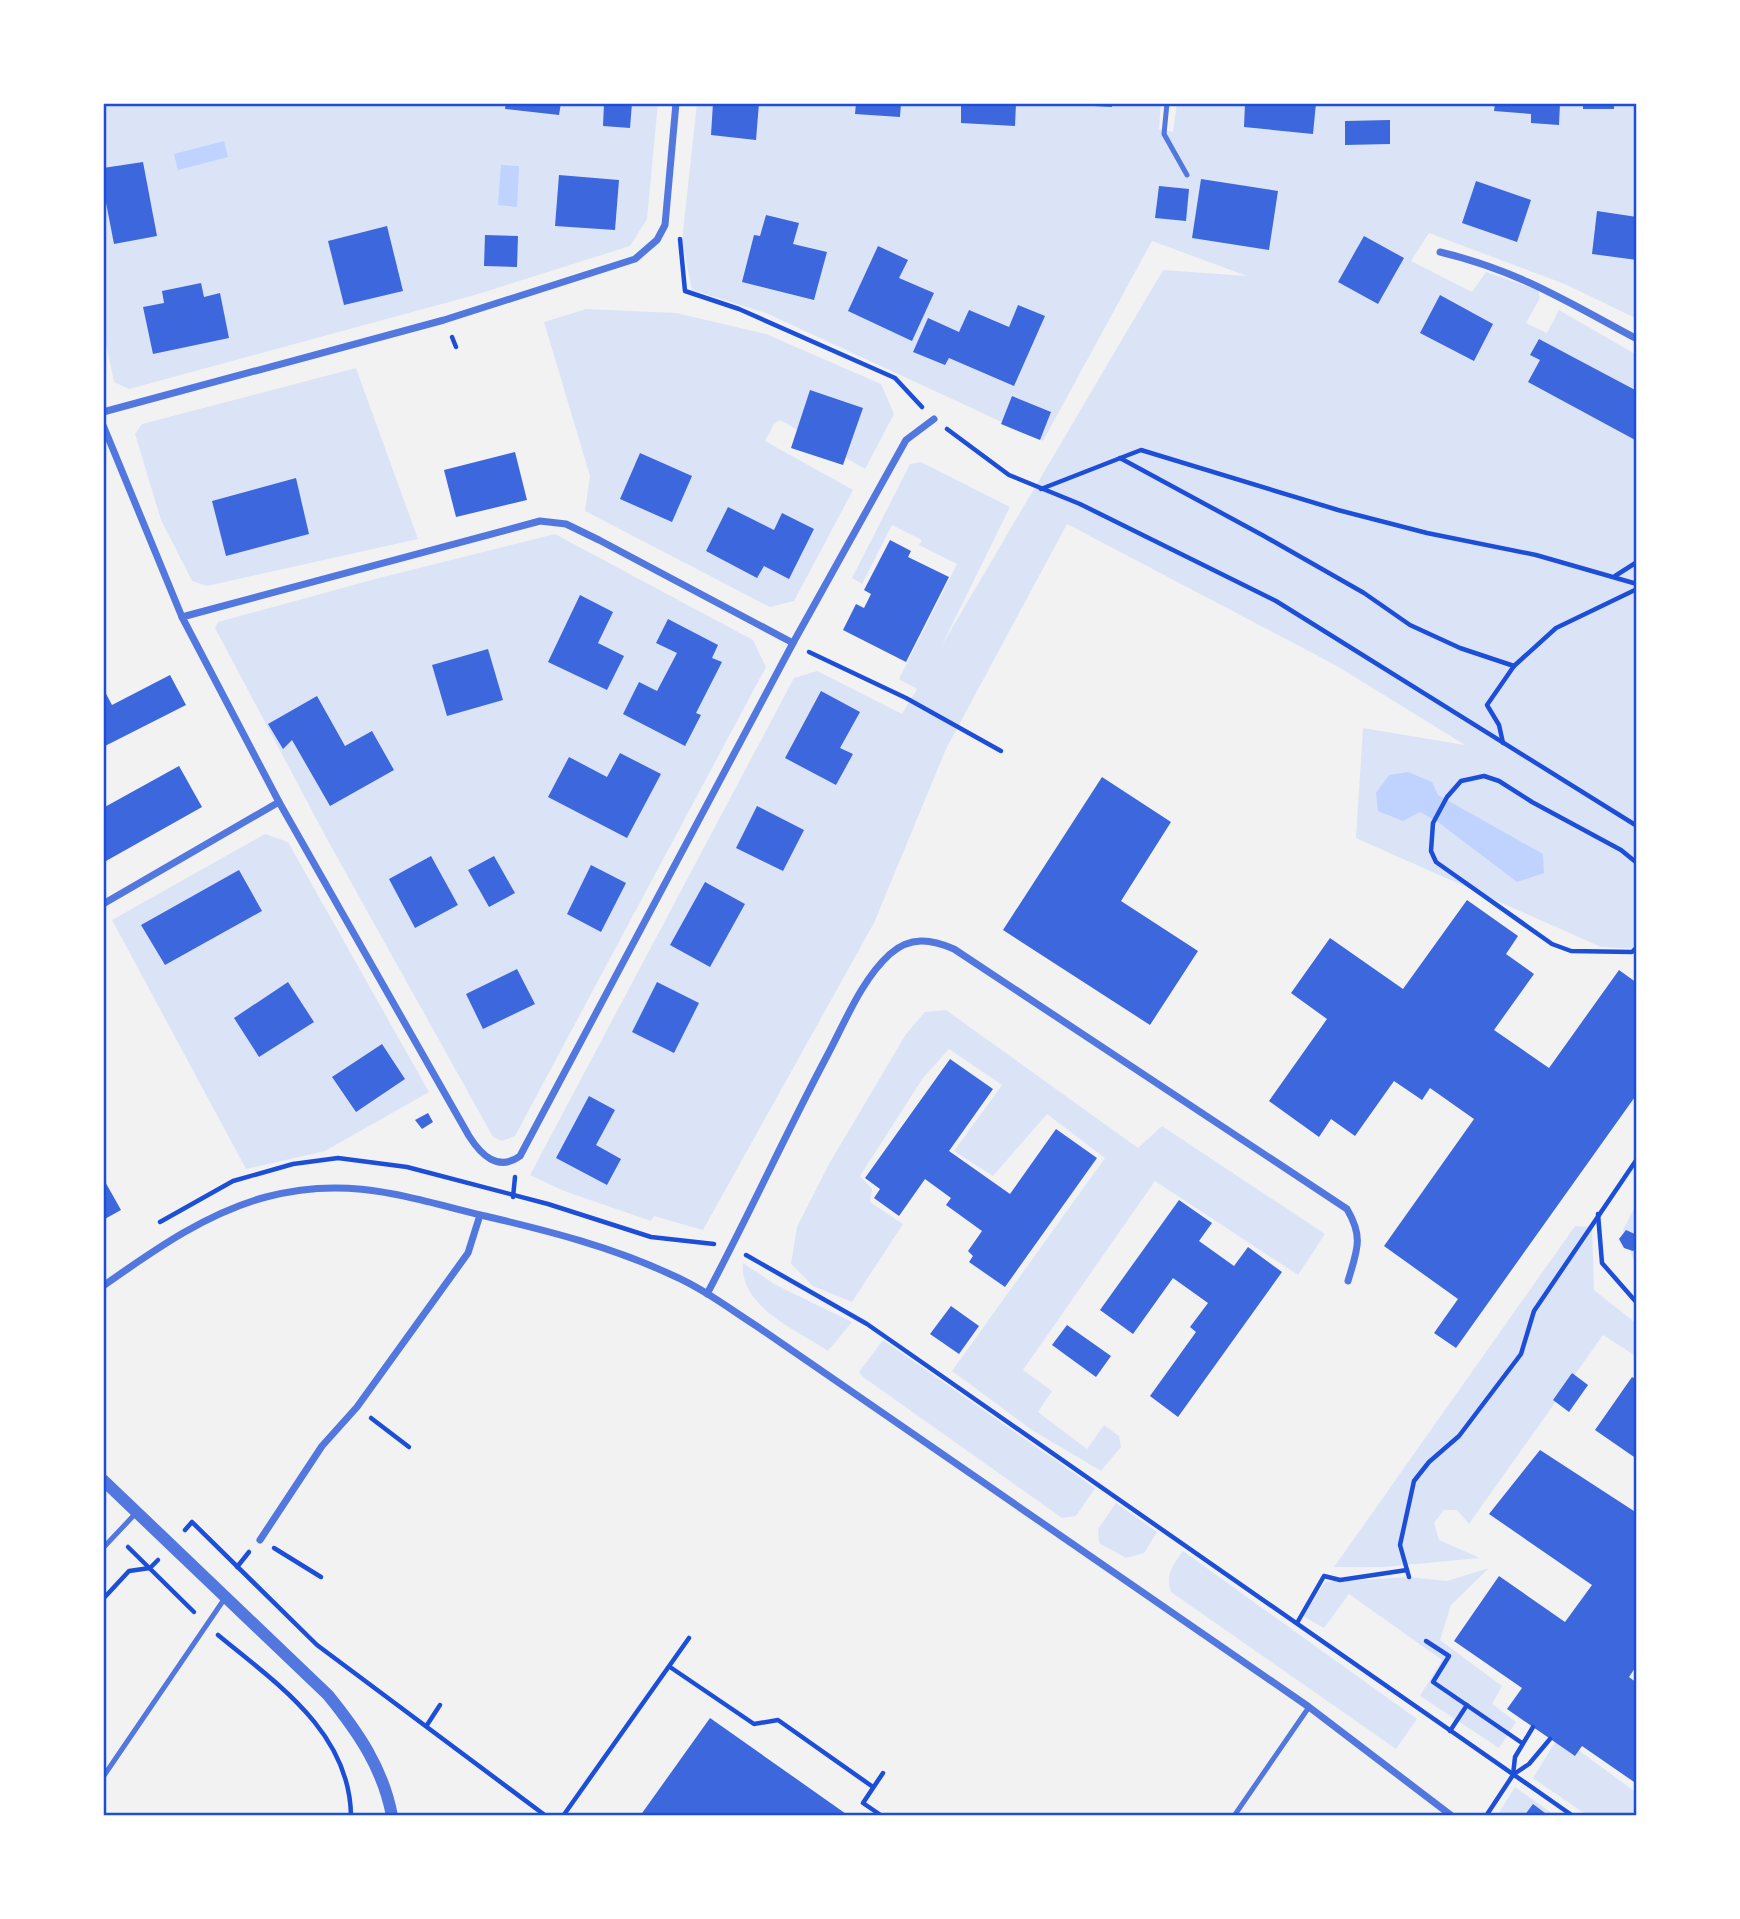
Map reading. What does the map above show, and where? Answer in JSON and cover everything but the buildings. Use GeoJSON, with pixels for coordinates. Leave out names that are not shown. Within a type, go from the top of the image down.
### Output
{"type":"FeatureCollection","features":[{"type":"Feature","properties":{"kind":"street"},"geometry":{"type":"LineString","coordinates":[[103,412],[444,320],[635,259],[657,240],[664,225],[676,103]]}},
{"type":"Feature","properties":{"kind":"street"},"geometry":{"type":"LineString","coordinates":[[1440,252],[1519,276],[1556,293],[1637,339]]}},
{"type":"Feature","properties":{"kind":"street"},"geometry":{"type":"LineString","coordinates":[[103,425],[182,617],[279,802],[479,1150],[488,1159],[511,1162],[520,1156],[793,643],[906,440],[934,419]]}},
{"type":"Feature","properties":{"kind":"street"},"geometry":{"type":"LineString","coordinates":[[182,617],[540,522],[566,524],[588,534],[793,643]]}},
{"type":"Feature","properties":{"kind":"street"},"geometry":{"type":"LineString","coordinates":[[103,904],[279,802]]}},
{"type":"Feature","properties":{"kind":"street"},"geometry":{"type":"LineString","coordinates":[[707,1294],[800,1108],[870,979],[890,954],[908,943],[926,940],[954,950],[1348,1209],[1359,1229],[1356,1254],[1348,1281]]}},
{"type":"Feature","properties":{"kind":"street"},"geometry":{"type":"LineString","coordinates":[[103,1286],[149,1254],[220,1214],[266,1197],[328,1187],[383,1190],[606,1248],[674,1275],[707,1294],[1309,1707],[1448,1814]]}},
{"type":"Feature","properties":{"kind":"street"},"geometry":{"type":"LineString","coordinates":[[260,1540],[322,1446],[357,1407],[468,1253],[480,1215]]}},
{"type":"Feature","properties":{"kind":"street"},"geometry":{"type":"LineString","coordinates":[[103,1480],[170,1547],[328,1695],[358,1732],[378,1770],[392,1816]]}},
{"type":"Feature","properties":{"kind":"lane"},"geometry":{"type":"LineString","coordinates":[[1167,103],[1164,134],[1186,174]]}},
{"type":"Feature","properties":{"kind":"lane"},"geometry":{"type":"LineString","coordinates":[[103,1548],[136,1513]]}},
{"type":"Feature","properties":{"kind":"lane"},"geometry":{"type":"LineString","coordinates":[[103,1777],[225,1598]]}},
{"type":"Feature","properties":{"kind":"lane"},"geometry":{"type":"LineString","coordinates":[[1234,1816],[1309,1707]]}},
{"type":"Feature","properties":{"kind":"path"},"geometry":{"type":"LineString","coordinates":[[680,237],[685,291],[739,309],[895,379],[934,419],[1009,475],[1080,505],[1276,601],[1637,826]]}},
{"type":"Feature","properties":{"kind":"path"},"geometry":{"type":"LineString","coordinates":[[454,340],[456,347]]}},
{"type":"Feature","properties":{"kind":"path"},"geometry":{"type":"LineString","coordinates":[[1041,489],[1141,450],[1338,510],[1615,576],[1637,584]]}},
{"type":"Feature","properties":{"kind":"path"},"geometry":{"type":"LineString","coordinates":[[1120,458],[1364,593],[1410,625],[1461,648],[1514,666]]}},
{"type":"Feature","properties":{"kind":"path"},"geometry":{"type":"LineString","coordinates":[[1615,576],[1637,562]]}},
{"type":"Feature","properties":{"kind":"path"},"geometry":{"type":"LineString","coordinates":[[1503,743],[1499,725],[1487,705],[1514,666],[1556,628],[1637,589]]}},
{"type":"Feature","properties":{"kind":"path"},"geometry":{"type":"LineString","coordinates":[[793,643],[906,698],[1001,751]]}},
{"type":"Feature","properties":{"kind":"path"},"geometry":{"type":"LineString","coordinates":[[1637,863],[1621,850],[1499,781],[1471,777],[1461,781],[1447,797],[1433,823],[1431,851],[1436,862],[1552,944],[1571,951],[1632,952],[1637,947]]}},
{"type":"Feature","properties":{"kind":"path"},"geometry":{"type":"LineString","coordinates":[[1409,1577],[1400,1545],[1414,1481],[1429,1462],[1459,1436],[1521,1354],[1534,1311],[1637,1159]]}},
{"type":"Feature","properties":{"kind":"path"},"geometry":{"type":"LineString","coordinates":[[513,1196],[548,1204],[651,1237],[709,1243],[731,1249],[867,1324],[1573,1816]]}},
{"type":"Feature","properties":{"kind":"path"},"geometry":{"type":"LineString","coordinates":[[1598,1213],[1602,1263],[1637,1303]]}},
{"type":"Feature","properties":{"kind":"path"},"geometry":{"type":"LineString","coordinates":[[357,1407],[409,1447]]}},
{"type":"Feature","properties":{"kind":"path"},"geometry":{"type":"LineString","coordinates":[[103,1599],[128,1571],[150,1568],[192,1522],[317,1645],[545,1816]]}},
{"type":"Feature","properties":{"kind":"path"},"geometry":{"type":"LineString","coordinates":[[117,1535],[208,1626],[299,1702],[332,1745],[344,1769],[351,1816]]}},
{"type":"Feature","properties":{"kind":"path"},"geometry":{"type":"LineString","coordinates":[[237,1567],[260,1540],[321,1577]]}},
{"type":"Feature","properties":{"kind":"path"},"geometry":{"type":"LineString","coordinates":[[1297,1623],[1324,1576],[1340,1580],[1408,1570]]}},
{"type":"Feature","properties":{"kind":"path"},"geometry":{"type":"LineString","coordinates":[[563,1816],[690,1638]]}},
{"type":"Feature","properties":{"kind":"path"},"geometry":{"type":"LineString","coordinates":[[1426,1641],[1448,1656],[1433,1682],[1522,1743]]}},
{"type":"Feature","properties":{"kind":"path"},"geometry":{"type":"LineString","coordinates":[[670,1667],[754,1724],[778,1720],[873,1787]]}},
{"type":"Feature","properties":{"kind":"path"},"geometry":{"type":"LineString","coordinates":[[427,1725],[440,1705]]}},
{"type":"Feature","properties":{"kind":"path"},"geometry":{"type":"LineString","coordinates":[[1450,1731],[1467,1705]]}},
{"type":"Feature","properties":{"kind":"path"},"geometry":{"type":"LineString","coordinates":[[1513,1775],[1515,1757],[1533,1727]]}},
{"type":"Feature","properties":{"kind":"path"},"geometry":{"type":"LineString","coordinates":[[1486,1816],[1513,1775],[1529,1764],[1550,1739]]}},
{"type":"Feature","properties":{"kind":"path"},"geometry":{"type":"LineString","coordinates":[[882,1816],[863,1802],[883,1773]]}},
{"type":"Feature","properties":{"kind":"shaded area"},"geometry":{"type":"Polygon","coordinates":[[[103,103],[658,103],[647,219],[630,246],[475,295],[129,389],[114,382],[103,329],[103,103]]]}},
{"type":"Feature","properties":{"kind":"shaded area"},"geometry":{"type":"Polygon","coordinates":[[[697,103],[1161,103],[1159,129],[1173,132],[1177,103],[1637,103],[1637,315],[1633,317],[1567,285],[1429,233],[1411,261],[1472,292],[1486,272],[1538,290],[1540,298],[1526,323],[1547,333],[1559,310],[1637,355],[1637,949],[1601,947],[1356,838],[1363,728],[1465,745],[1337,666],[1067,524],[946,749],[874,923],[703,1230],[654,1216],[651,1221],[564,1191],[530,1175],[794,678],[817,671],[902,714],[917,689],[899,679],[957,564],[919,545],[922,540],[892,525],[862,584],[852,578],[910,464],[921,462],[1010,507],[942,645],[1163,270],[1247,276],[1152,241],[1043,441],[766,313],[692,290],[682,241],[697,103]]]}},
{"type":"Feature","properties":{"kind":"shaded area"},"geometry":{"type":"Polygon","coordinates":[[[586,309],[676,313],[766,334],[881,384],[894,414],[865,469],[780,420],[774,424],[765,441],[853,490],[794,601],[770,607],[585,511],[590,476],[544,322],[586,309]]]}},
{"type":"Feature","properties":{"kind":"shaded area"},"geometry":{"type":"Polygon","coordinates":[[[356,368],[418,539],[207,586],[192,581],[161,520],[135,434],[142,424],[356,368]]]}},
{"type":"Feature","properties":{"kind":"shaded area"},"geometry":{"type":"Polygon","coordinates":[[[555,534],[753,640],[766,667],[515,1136],[502,1141],[493,1137],[328,841],[215,628],[218,622],[555,534]]]}},
{"type":"Feature","properties":{"kind":"shaded area"},"geometry":{"type":"Polygon","coordinates":[[[265,834],[288,842],[429,1092],[325,1151],[246,1169],[112,920],[265,834]]]}},
{"type":"Feature","properties":{"kind":"shaded area"},"geometry":{"type":"Polygon","coordinates":[[[946,1010],[1138,1148],[1162,1126],[1325,1234],[1298,1275],[1155,1181],[1023,1370],[1052,1391],[1038,1412],[1087,1449],[1104,1425],[1119,1436],[1121,1447],[1101,1471],[1032,1430],[952,1371],[1105,1158],[1047,1114],[993,1176],[954,1151],[1002,1085],[949,1049],[923,1078],[860,1176],[872,1189],[870,1202],[903,1224],[852,1302],[813,1286],[791,1264],[797,1227],[829,1164],[906,1034],[925,1012],[946,1010]]]}},
{"type":"Feature","properties":{"kind":"shaded area"},"geometry":{"type":"Polygon","coordinates":[[[1637,1203],[1637,1270],[1623,1230],[1637,1203]]]}},
{"type":"Feature","properties":{"kind":"shaded area"},"geometry":{"type":"Polygon","coordinates":[[[1575,1226],[1592,1227],[1594,1290],[1637,1324],[1637,1357],[1603,1335],[1469,1524],[1457,1510],[1444,1510],[1434,1523],[1439,1540],[1480,1558],[1384,1567],[1334,1567],[1575,1226]]]}},
{"type":"Feature","properties":{"kind":"shaded area"},"geometry":{"type":"Polygon","coordinates":[[[743,1263],[776,1285],[852,1322],[828,1351],[786,1326],[760,1305],[744,1279],[743,1263]]]}},
{"type":"Feature","properties":{"kind":"shaded area"},"geometry":{"type":"Polygon","coordinates":[[[883,1340],[1095,1488],[1076,1516],[1062,1518],[863,1377],[859,1372],[883,1340]]]}},
{"type":"Feature","properties":{"kind":"shaded area"},"geometry":{"type":"Polygon","coordinates":[[[1116,1503],[1157,1532],[1144,1553],[1126,1558],[1099,1543],[1098,1529],[1116,1503]]]}},
{"type":"Feature","properties":{"kind":"shaded area"},"geometry":{"type":"Polygon","coordinates":[[[1183,1551],[1417,1719],[1396,1749],[1171,1592],[1170,1575],[1173,1565],[1183,1551]]]}},
{"type":"Feature","properties":{"kind":"shaded area"},"geometry":{"type":"Polygon","coordinates":[[[1489,1568],[1451,1605],[1440,1640],[1502,1686],[1492,1704],[1516,1722],[1499,1748],[1420,1696],[1442,1660],[1349,1594],[1324,1628],[1303,1616],[1325,1582],[1409,1577],[1447,1581],[1489,1568]]]}},
{"type":"Feature","properties":{"kind":"shaded area"},"geometry":{"type":"Polygon","coordinates":[[[1559,1736],[1637,1793],[1637,1816],[1588,1816],[1533,1778],[1559,1736]]]}},
{"type":"Feature","properties":{"kind":"shaded area"},"geometry":{"type":"Polygon","coordinates":[[[1515,1787],[1556,1816],[1497,1816],[1515,1787]]]}},
{"type":"Feature","properties":{"kind":"water"},"geometry":{"type":"Polygon","coordinates":[[[224,141],[228,157],[178,170],[174,154],[224,141]]]}},
{"type":"Feature","properties":{"kind":"water"},"geometry":{"type":"Polygon","coordinates":[[[501,165],[519,166],[517,207],[498,205],[501,165]]]}},
{"type":"Feature","properties":{"kind":"water"},"geometry":{"type":"Polygon","coordinates":[[[1408,772],[1432,782],[1438,795],[1543,854],[1544,873],[1517,882],[1438,822],[1420,812],[1403,821],[1378,811],[1376,793],[1389,775],[1408,772]]]}}]}
